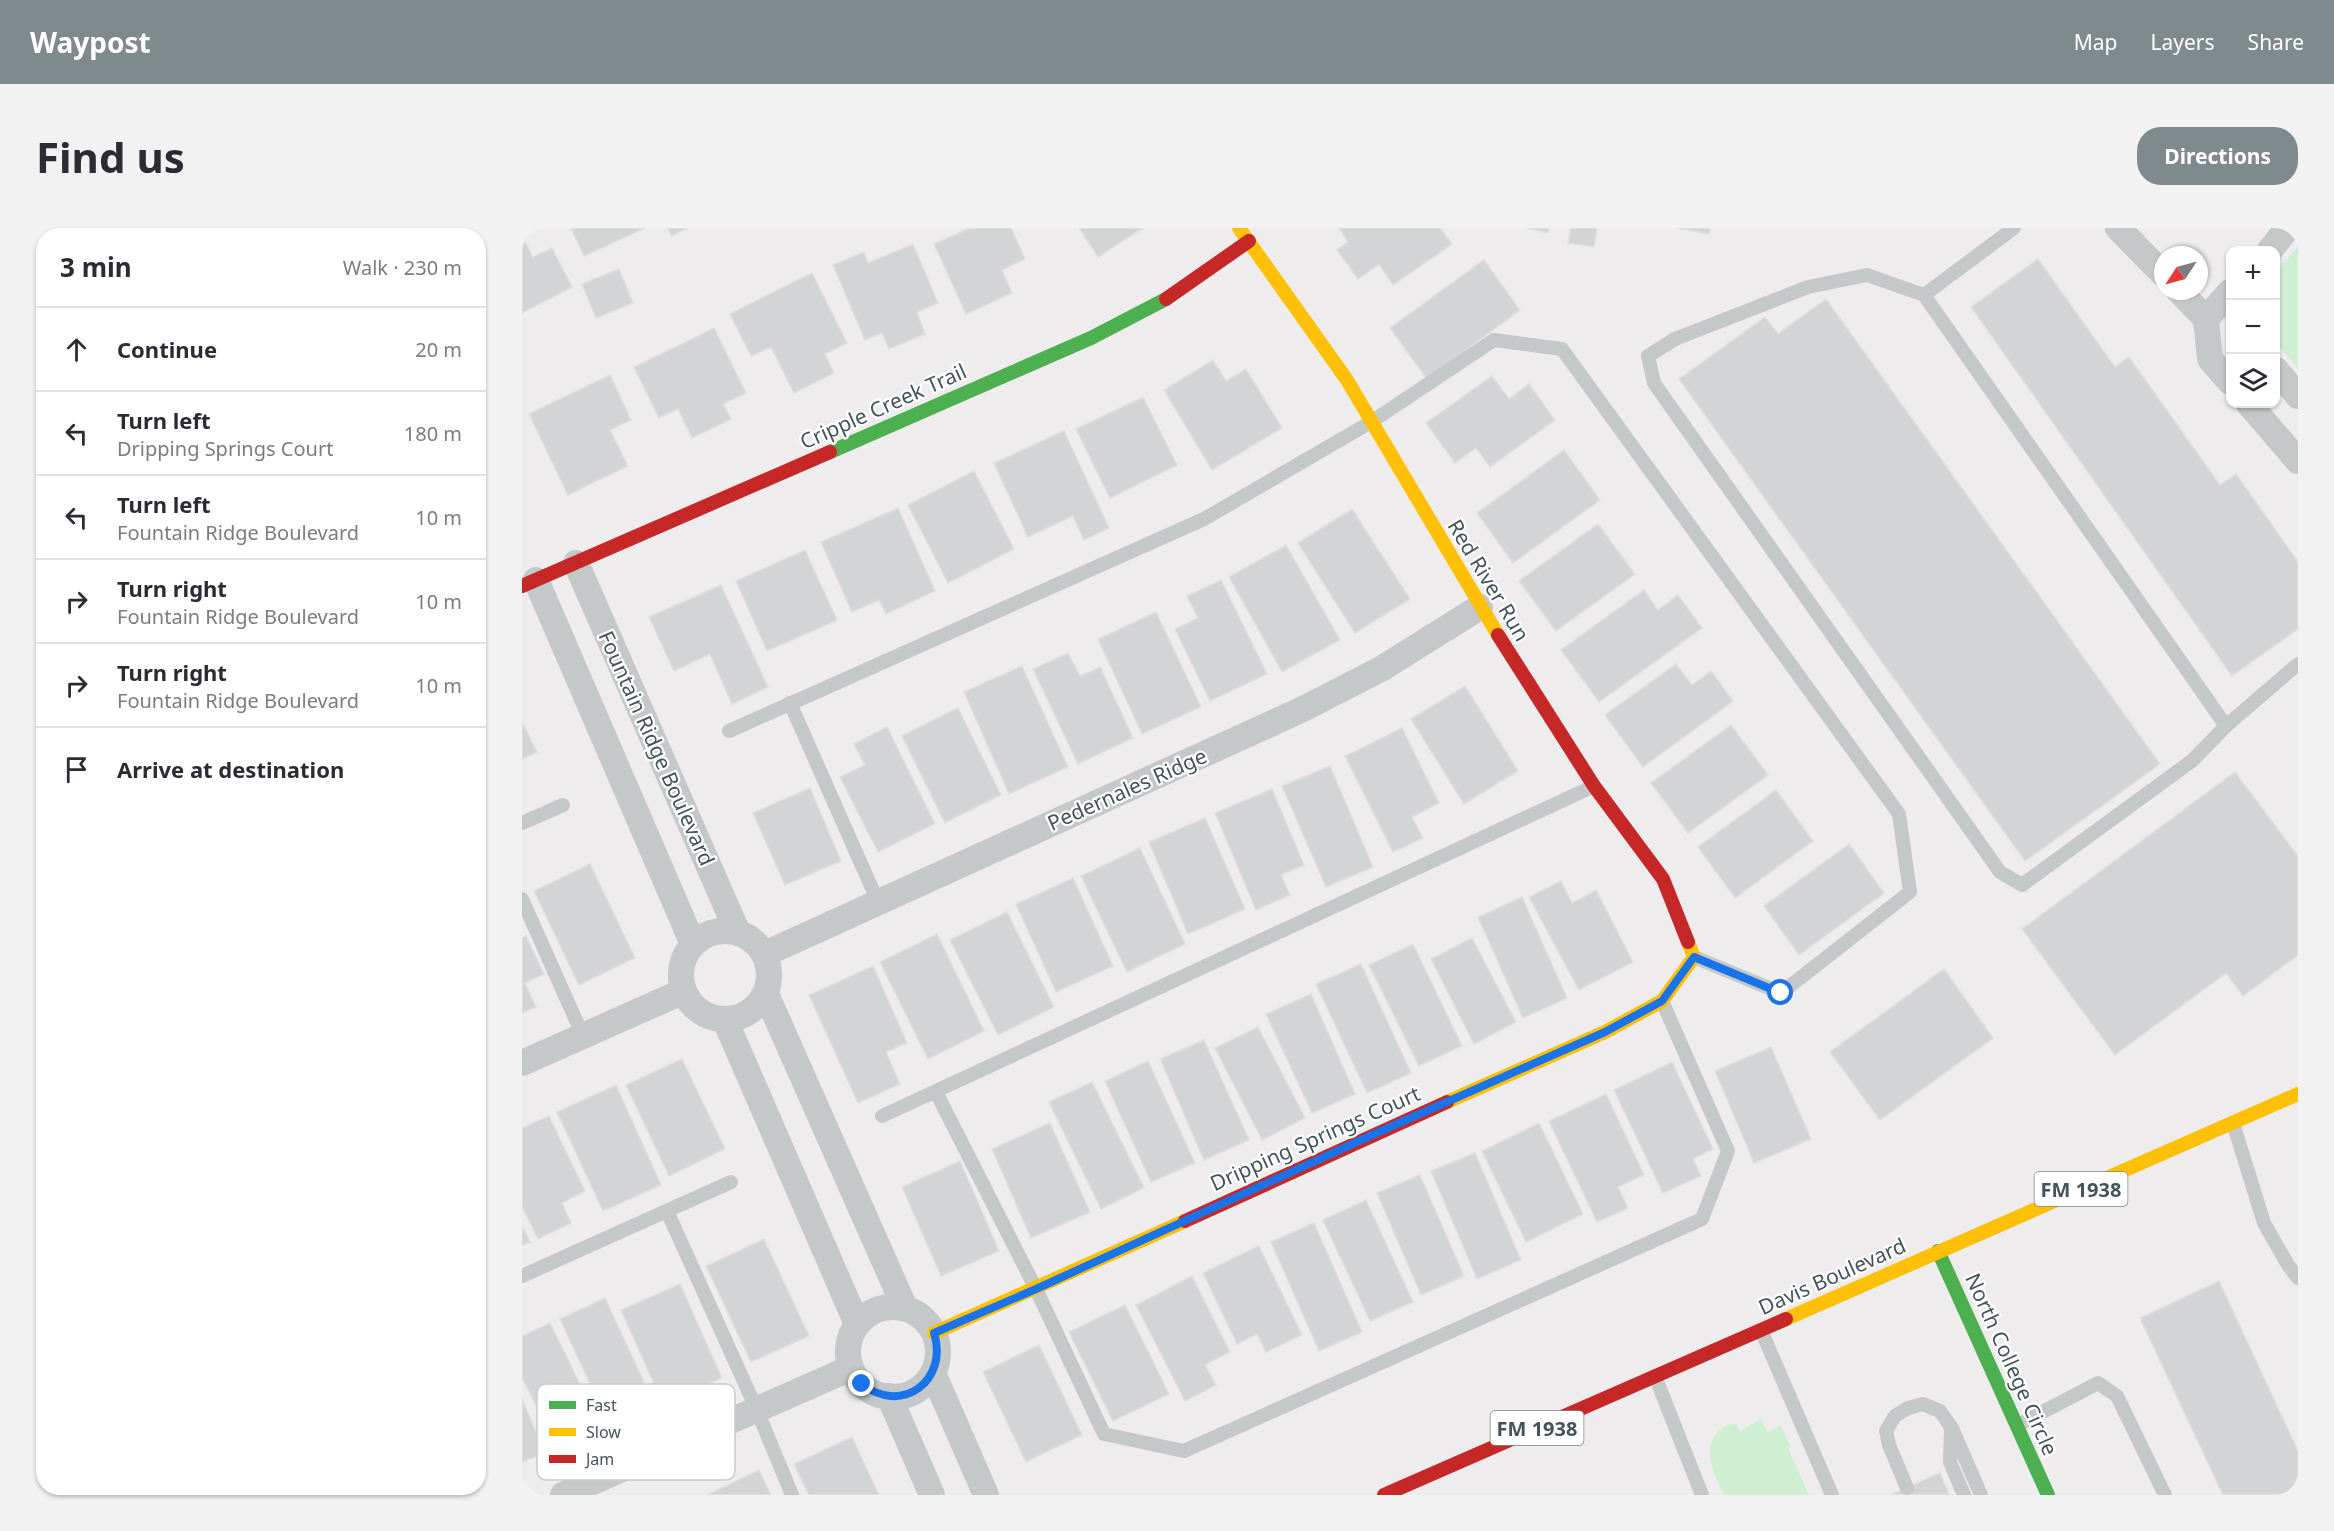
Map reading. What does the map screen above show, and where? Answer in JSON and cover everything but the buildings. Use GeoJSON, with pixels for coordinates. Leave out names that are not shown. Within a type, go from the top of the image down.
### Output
{"type":"FeatureCollection","features":[{"type":"Feature","properties":{"kind":"street","name":"Red River Run"},"geometry":{"type":"LineString","coordinates":[[1239,228],[1347,380],[1480,607],[1594,786],[1663,879],[1694,957]]}},
{"type":"Feature","properties":{"kind":"street"},"geometry":{"type":"LineString","coordinates":[[2118,228],[2154,265]]}},
{"type":"Feature","properties":{"kind":"street"},"geometry":{"type":"LineString","coordinates":[[2273,246],[2288,228]]}},
{"type":"Feature","properties":{"kind":"street","name":"Cripple Creek Trail"},"geometry":{"type":"LineString","coordinates":[[529,583],[1090,338],[1157,305],[1249,241]]}},
{"type":"Feature","properties":{"kind":"street"},"geometry":{"type":"LineString","coordinates":[[2192,300],[2218,318]]}},
{"type":"Feature","properties":{"kind":"street"},"geometry":{"type":"LineString","coordinates":[[2226,300],[2218,318],[2210,359],[2226,377]]}},
{"type":"Feature","properties":{"kind":"street"},"geometry":{"type":"LineString","coordinates":[[2280,375],[2298,396]]}},
{"type":"Feature","properties":{"kind":"street"},"geometry":{"type":"LineString","coordinates":[[2252,408],[2298,461]]}},
{"type":"Feature","properties":{"kind":"street","name":"Fountain Ridge Boulevard"},"geometry":{"type":"LineString","coordinates":[[576,563],[738,933],[753,941],[765,954]]}},
{"type":"Feature","properties":{"kind":"street","name":"Fountain Ridge Boulevard"},"geometry":{"type":"LineString","coordinates":[[529,583],[693,944]]}},
{"type":"Feature","properties":{"kind":"street","name":"Pedernales Ridge"},"geometry":{"type":"LineString","coordinates":[[765,954],[1301,710],[1381,669],[1480,607]]}},
{"type":"Feature","properties":{"kind":"street"},"geometry":{"type":"LineString","coordinates":[[738,933],[714,932],[703,937],[693,944],[683,962],[681,971],[684,991],[693,1006],[700,1012],[725,1020],[745,1016],[761,1003],[766,994],[770,974],[765,954]]}},
{"type":"Feature","properties":{"kind":"street","name":"Dripping Springs Court"},"geometry":{"type":"LineString","coordinates":[[934,1333],[1605,1032],[1662,1001],[1694,957]]}},
{"type":"Feature","properties":{"kind":"street"},"geometry":{"type":"LineString","coordinates":[[522,1063],[684,991]]}},
{"type":"Feature","properties":{"kind":"street"},"geometry":{"type":"LineString","coordinates":[[766,994],[905,1308]]}},
{"type":"Feature","properties":{"kind":"street"},"geometry":{"type":"LineString","coordinates":[[725,1020],[857,1324]]}},
{"type":"Feature","properties":{"kind":"street","name":"Davis Boulevard"},"geometry":{"type":"LineString","coordinates":[[1384,1495],[2298,1094]]}},
{"type":"Feature","properties":{"kind":"street","name":"North College Circle"},"geometry":{"type":"LineString","coordinates":[[1938,1251],[2048,1495]]}},
{"type":"Feature","properties":{"kind":"street"},"geometry":{"type":"LineString","coordinates":[[905,1308],[922,1317],[934,1333],[938,1353],[933,1373],[927,1381],[909,1393],[889,1396],[870,1390],[856,1377],[851,1368],[849,1345],[851,1334],[857,1324],[867,1315],[879,1309],[905,1308]]}},
{"type":"Feature","properties":{"kind":"street"},"geometry":{"type":"LineString","coordinates":[[735,1417],[851,1368]]}},
{"type":"Feature","properties":{"kind":"street"},"geometry":{"type":"LineString","coordinates":[[933,1373],[986,1495]]}},
{"type":"Feature","properties":{"kind":"street"},"geometry":{"type":"LineString","coordinates":[[889,1396],[932,1495]]}},
{"type":"Feature","properties":{"kind":"street"},"geometry":{"type":"LineString","coordinates":[[563,1495],[596,1480]]}},
{"type":"Feature","properties":{"kind":"lane"},"geometry":{"type":"LineString","coordinates":[[1924,295],[2014,228]]}},
{"type":"Feature","properties":{"kind":"lane"},"geometry":{"type":"LineString","coordinates":[[2226,726],[1924,295],[1867,275],[1808,287],[1675,339],[1648,356],[1654,383],[2000,872],[2022,885],[2193,760],[2226,726],[2298,664]]}},
{"type":"Feature","properties":{"kind":"lane"},"geometry":{"type":"LineString","coordinates":[[729,731],[1204,519],[1371,423],[1494,340],[1562,349],[1899,813],[1910,892],[1781,993],[1694,957]]}},
{"type":"Feature","properties":{"kind":"lane"},"geometry":{"type":"LineString","coordinates":[[790,703],[878,902]]}},
{"type":"Feature","properties":{"kind":"lane"},"geometry":{"type":"LineString","coordinates":[[882,1116],[1594,786]]}},
{"type":"Feature","properties":{"kind":"lane"},"geometry":{"type":"LineString","coordinates":[[522,823],[563,805]]}},
{"type":"Feature","properties":{"kind":"lane"},"geometry":{"type":"LineString","coordinates":[[522,899],[583,1036]]}},
{"type":"Feature","properties":{"kind":"lane"},"geometry":{"type":"LineString","coordinates":[[936,1092],[1036,1289],[1104,1434],[1184,1451],[1702,1219],[1728,1151],[1662,1001]]}},
{"type":"Feature","properties":{"kind":"lane"},"geometry":{"type":"LineString","coordinates":[[2233,1123],[2264,1223],[2293,1262],[2298,1278]]}},
{"type":"Feature","properties":{"kind":"lane"},"geometry":{"type":"LineString","coordinates":[[522,1276],[731,1182]]}},
{"type":"Feature","properties":{"kind":"lane"},"geometry":{"type":"LineString","coordinates":[[667,1211],[756,1408],[792,1495]]}},
{"type":"Feature","properties":{"kind":"lane"},"geometry":{"type":"LineString","coordinates":[[1761,1330],[1832,1495]]}},
{"type":"Feature","properties":{"kind":"lane"},"geometry":{"type":"LineString","coordinates":[[1655,1376],[1702,1495]]}},
{"type":"Feature","properties":{"kind":"lane"},"geometry":{"type":"LineString","coordinates":[[2018,1425],[2098,1383],[2117,1396],[2165,1495]]}},
{"type":"Feature","properties":{"kind":"lane"},"geometry":{"type":"LineString","coordinates":[[1907,1488],[1889,1445],[1886,1431],[1895,1416],[1908,1408],[1923,1404],[1947,1418],[1981,1495]]}},
{"type":"Feature","properties":{"kind":"lane"},"geometry":{"type":"LineString","coordinates":[[1951,1427],[1950,1462],[1964,1495]]}},
{"type":"Feature","properties":{"kind":"green space"},"geometry":{"type":"Polygon","coordinates":[[[2298,247],[2298,369],[2280,347],[2280,267],[2298,247]]]}},
{"type":"Feature","properties":{"kind":"green space"},"geometry":{"type":"Polygon","coordinates":[[[1761,1419],[1767,1432],[1781,1425],[1790,1445],[1789,1450],[1809,1495],[1724,1495],[1711,1462],[1710,1446],[1713,1438],[1727,1425],[1737,1424],[1740,1431],[1761,1419]]]}},
{"type":"Feature","properties":{"kind":"traffic: fast"},"geometry":{"type":"LineString","coordinates":[[830,452],[1091,338],[1166,299]]}},
{"type":"Feature","properties":{"kind":"traffic: fast"},"geometry":{"type":"LineString","coordinates":[[1938,1251],[2048,1495]]}},
{"type":"Feature","properties":{"kind":"traffic: slow"},"geometry":{"type":"LineString","coordinates":[[1239,228],[1347,380],[1498,635]]}},
{"type":"Feature","properties":{"kind":"traffic: slow"},"geometry":{"type":"LineString","coordinates":[[1447,1102],[1605,1032],[1662,1001],[1694,957],[1688,942]]}},
{"type":"Feature","properties":{"kind":"traffic: slow"},"geometry":{"type":"LineString","coordinates":[[1786,1319],[2298,1094]]}},
{"type":"Feature","properties":{"kind":"traffic: slow"},"geometry":{"type":"LineString","coordinates":[[934,1333],[1185,1221]]}},
{"type":"Feature","properties":{"kind":"traffic: jam"},"geometry":{"type":"LineString","coordinates":[[1166,299],[1249,241]]}},
{"type":"Feature","properties":{"kind":"traffic: jam"},"geometry":{"type":"LineString","coordinates":[[522,586],[830,452]]}},
{"type":"Feature","properties":{"kind":"traffic: jam"},"geometry":{"type":"LineString","coordinates":[[1498,635],[1594,786],[1663,879],[1688,942]]}},
{"type":"Feature","properties":{"kind":"traffic: jam"},"geometry":{"type":"LineString","coordinates":[[1185,1221],[1447,1102]]}},
{"type":"Feature","properties":{"kind":"traffic: jam"},"geometry":{"type":"LineString","coordinates":[[1384,1495],[1786,1319]]}},
{"type":"Feature","properties":{"kind":"route"},"geometry":{"type":"LineString","coordinates":[[862,1384],[879,1394],[889,1396],[900,1396],[919,1388],[933,1373],[936,1363],[938,1353],[934,1333],[1605,1032],[1662,1001],[1694,957],[1781,993]]}}]}
